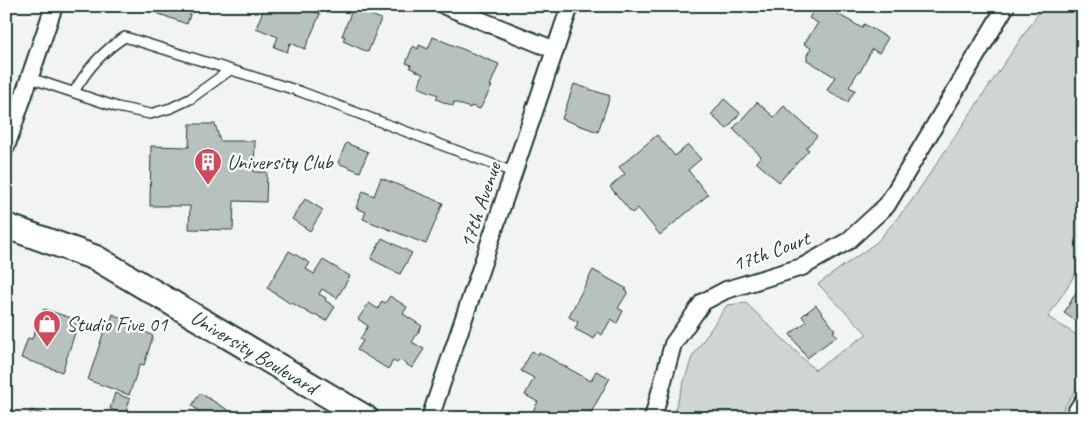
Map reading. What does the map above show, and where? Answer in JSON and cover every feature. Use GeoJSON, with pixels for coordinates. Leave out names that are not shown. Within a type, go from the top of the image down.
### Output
{"type":"FeatureCollection","features":[{"type":"Feature","properties":{"kind":"main road","name":"University Boulevard"},"geometry":{"type":"LineString","coordinates":[[6,226],[96,258],[366,418]]}},
{"type":"Feature","properties":{"kind":"street"},"geometry":{"type":"LineString","coordinates":[[7,143],[54,6]]}},
{"type":"Feature","properties":{"kind":"street"},"geometry":{"type":"LineString","coordinates":[[445,6],[555,50]]}},
{"type":"Feature","properties":{"kind":"street","name":"17th Avenue"},"geometry":{"type":"LineString","coordinates":[[430,418],[570,6]]}},
{"type":"Feature","properties":{"kind":"street","name":"17th Court"},"geometry":{"type":"LineString","coordinates":[[653,418],[673,344],[703,302],[726,290],[802,267],[848,241],[887,206],[1006,6]]}},
{"type":"Feature","properties":{"kind":"street"},"geometry":{"type":"LineString","coordinates":[[1072,418],[1083,401]]}},
{"type":"Feature","properties":{"kind":"lane"},"geometry":{"type":"LineString","coordinates":[[74,92],[95,60],[109,47],[125,37],[299,91],[513,172]]}},
{"type":"Feature","properties":{"kind":"lane"},"geometry":{"type":"LineString","coordinates":[[30,78],[133,111],[150,114],[171,108],[190,99],[230,70]]}},
{"type":"Feature","properties":{"kind":"shaded area"},"geometry":{"type":"Polygon","coordinates":[[[1043,6],[1083,6],[1083,262],[1048,317],[1083,339],[1083,379],[1057,418],[672,418],[692,357],[727,305],[746,303],[815,370],[867,334],[818,284],[877,242],[910,203],[1043,6]]]}},
{"type":"Feature","properties":{"kind":"building"},"geometry":{"type":"Polygon","coordinates":[[[150,6],[193,6],[187,24],[148,10],[150,6]]]}},
{"type":"Feature","properties":{"kind":"building"},"geometry":{"type":"Polygon","coordinates":[[[265,6],[308,6],[307,8],[320,14],[305,49],[290,43],[287,52],[274,47],[278,37],[256,28],[265,6]]]}},
{"type":"Feature","properties":{"kind":"building"},"geometry":{"type":"Polygon","coordinates":[[[816,6],[832,6],[838,10],[836,13],[862,28],[864,24],[888,38],[879,53],[872,49],[860,72],[858,72],[849,87],[855,90],[848,102],[827,90],[835,77],[807,60],[807,55],[811,48],[804,44],[818,23],[809,18],[816,6]]]}},
{"type":"Feature","properties":{"kind":"building"},"geometry":{"type":"Polygon","coordinates":[[[357,9],[381,19],[368,52],[343,41],[345,36],[342,36],[352,10],[356,11],[357,9]]]}},
{"type":"Feature","properties":{"kind":"building"},"geometry":{"type":"Polygon","coordinates":[[[433,37],[499,64],[490,86],[492,86],[480,109],[471,106],[470,108],[454,102],[453,106],[436,99],[438,95],[418,87],[423,74],[410,68],[411,65],[406,63],[413,46],[418,49],[419,45],[428,49],[433,37]]]}},
{"type":"Feature","properties":{"kind":"building"},"geometry":{"type":"Polygon","coordinates":[[[574,84],[610,96],[598,132],[562,119],[574,84]]]}},
{"type":"Feature","properties":{"kind":"building"},"geometry":{"type":"Polygon","coordinates":[[[724,99],[740,113],[727,129],[711,115],[724,99]]]}},
{"type":"Feature","properties":{"kind":"building"},"geometry":{"type":"Polygon","coordinates":[[[757,102],[774,117],[784,106],[817,136],[806,148],[809,150],[779,182],[756,162],[761,156],[733,129],[757,102]]]}},
{"type":"Feature","properties":{"kind":"building","name":"University Club"},"geometry":{"type":"Polygon","coordinates":[[[190,124],[215,124],[220,141],[255,141],[254,172],[267,172],[266,202],[234,201],[233,230],[189,229],[190,206],[150,206],[151,146],[189,147],[190,124]]]}},
{"type":"Feature","properties":{"kind":"building"},"geometry":{"type":"Polygon","coordinates":[[[657,135],[675,156],[688,145],[701,159],[688,170],[708,195],[660,235],[638,208],[632,213],[610,187],[625,174],[619,167],[657,135]]]}},
{"type":"Feature","properties":{"kind":"building"},"geometry":{"type":"Polygon","coordinates":[[[346,143],[368,152],[360,172],[338,163],[346,143]]]}},
{"type":"Feature","properties":{"kind":"building"},"geometry":{"type":"Polygon","coordinates":[[[381,178],[443,203],[426,244],[363,219],[366,212],[356,208],[363,191],[374,196],[381,178]]]}},
{"type":"Feature","properties":{"kind":"building"},"geometry":{"type":"Polygon","coordinates":[[[305,199],[323,210],[310,231],[292,219],[305,199]]]}},
{"type":"Feature","properties":{"kind":"building"},"geometry":{"type":"Polygon","coordinates":[[[382,238],[412,253],[400,274],[371,259],[382,238]]]}},
{"type":"Feature","properties":{"kind":"building"},"geometry":{"type":"Polygon","coordinates":[[[289,251],[310,263],[306,269],[314,274],[323,260],[350,276],[337,298],[322,289],[319,294],[335,307],[326,321],[291,304],[267,288],[289,251]]]}},
{"type":"Feature","properties":{"kind":"building"},"geometry":{"type":"Polygon","coordinates":[[[593,270],[627,289],[625,290],[628,292],[618,308],[623,311],[617,323],[611,319],[602,335],[598,332],[594,339],[575,329],[578,322],[569,317],[593,270]]]}},
{"type":"Feature","properties":{"kind":"building"},"geometry":{"type":"Polygon","coordinates":[[[1077,291],[1083,295],[1083,326],[1064,313],[1077,291]]]}},
{"type":"Feature","properties":{"kind":"building"},"geometry":{"type":"Polygon","coordinates":[[[390,296],[407,307],[403,314],[422,326],[412,342],[424,349],[412,368],[400,360],[397,363],[393,361],[388,369],[357,350],[363,341],[360,339],[368,326],[358,319],[369,303],[378,309],[382,301],[385,303],[390,296]]]}},
{"type":"Feature","properties":{"kind":"building"},"geometry":{"type":"Polygon","coordinates":[[[816,305],[835,330],[833,331],[837,336],[807,358],[790,334],[806,322],[802,316],[816,305]]]}},
{"type":"Feature","properties":{"kind":"building","name":"Studio Five 01"},"geometry":{"type":"Polygon","coordinates":[[[44,309],[77,320],[75,326],[77,327],[62,372],[21,358],[28,338],[32,339],[37,326],[34,325],[38,315],[41,316],[44,309]]]}},
{"type":"Feature","properties":{"kind":"building"},"geometry":{"type":"Polygon","coordinates":[[[113,314],[153,336],[144,365],[140,364],[129,395],[88,380],[105,328],[108,329],[113,314]]]}},
{"type":"Feature","properties":{"kind":"building"},"geometry":{"type":"Polygon","coordinates":[[[532,351],[538,355],[539,352],[591,381],[596,371],[610,378],[588,418],[529,418],[538,402],[525,395],[534,378],[521,371],[532,351]]]}},
{"type":"Feature","properties":{"kind":"building"},"geometry":{"type":"Polygon","coordinates":[[[115,393],[130,399],[125,414],[110,409],[115,393]]]}},
{"type":"Feature","properties":{"kind":"building"},"geometry":{"type":"Polygon","coordinates":[[[200,393],[241,418],[195,418],[199,411],[192,406],[200,393]]]}},
{"type":"Feature","properties":{"kind":"building"},"geometry":{"type":"Polygon","coordinates":[[[31,410],[53,418],[28,418],[31,410]]]}},
{"type":"Feature","properties":{"kind":"place","name":"University Club"},"geometry":{"type":"Point","coordinates":[208,186]}},
{"type":"Feature","properties":{"kind":"place","name":"Studio Five 01"},"geometry":{"type":"Point","coordinates":[47,348]}}]}
